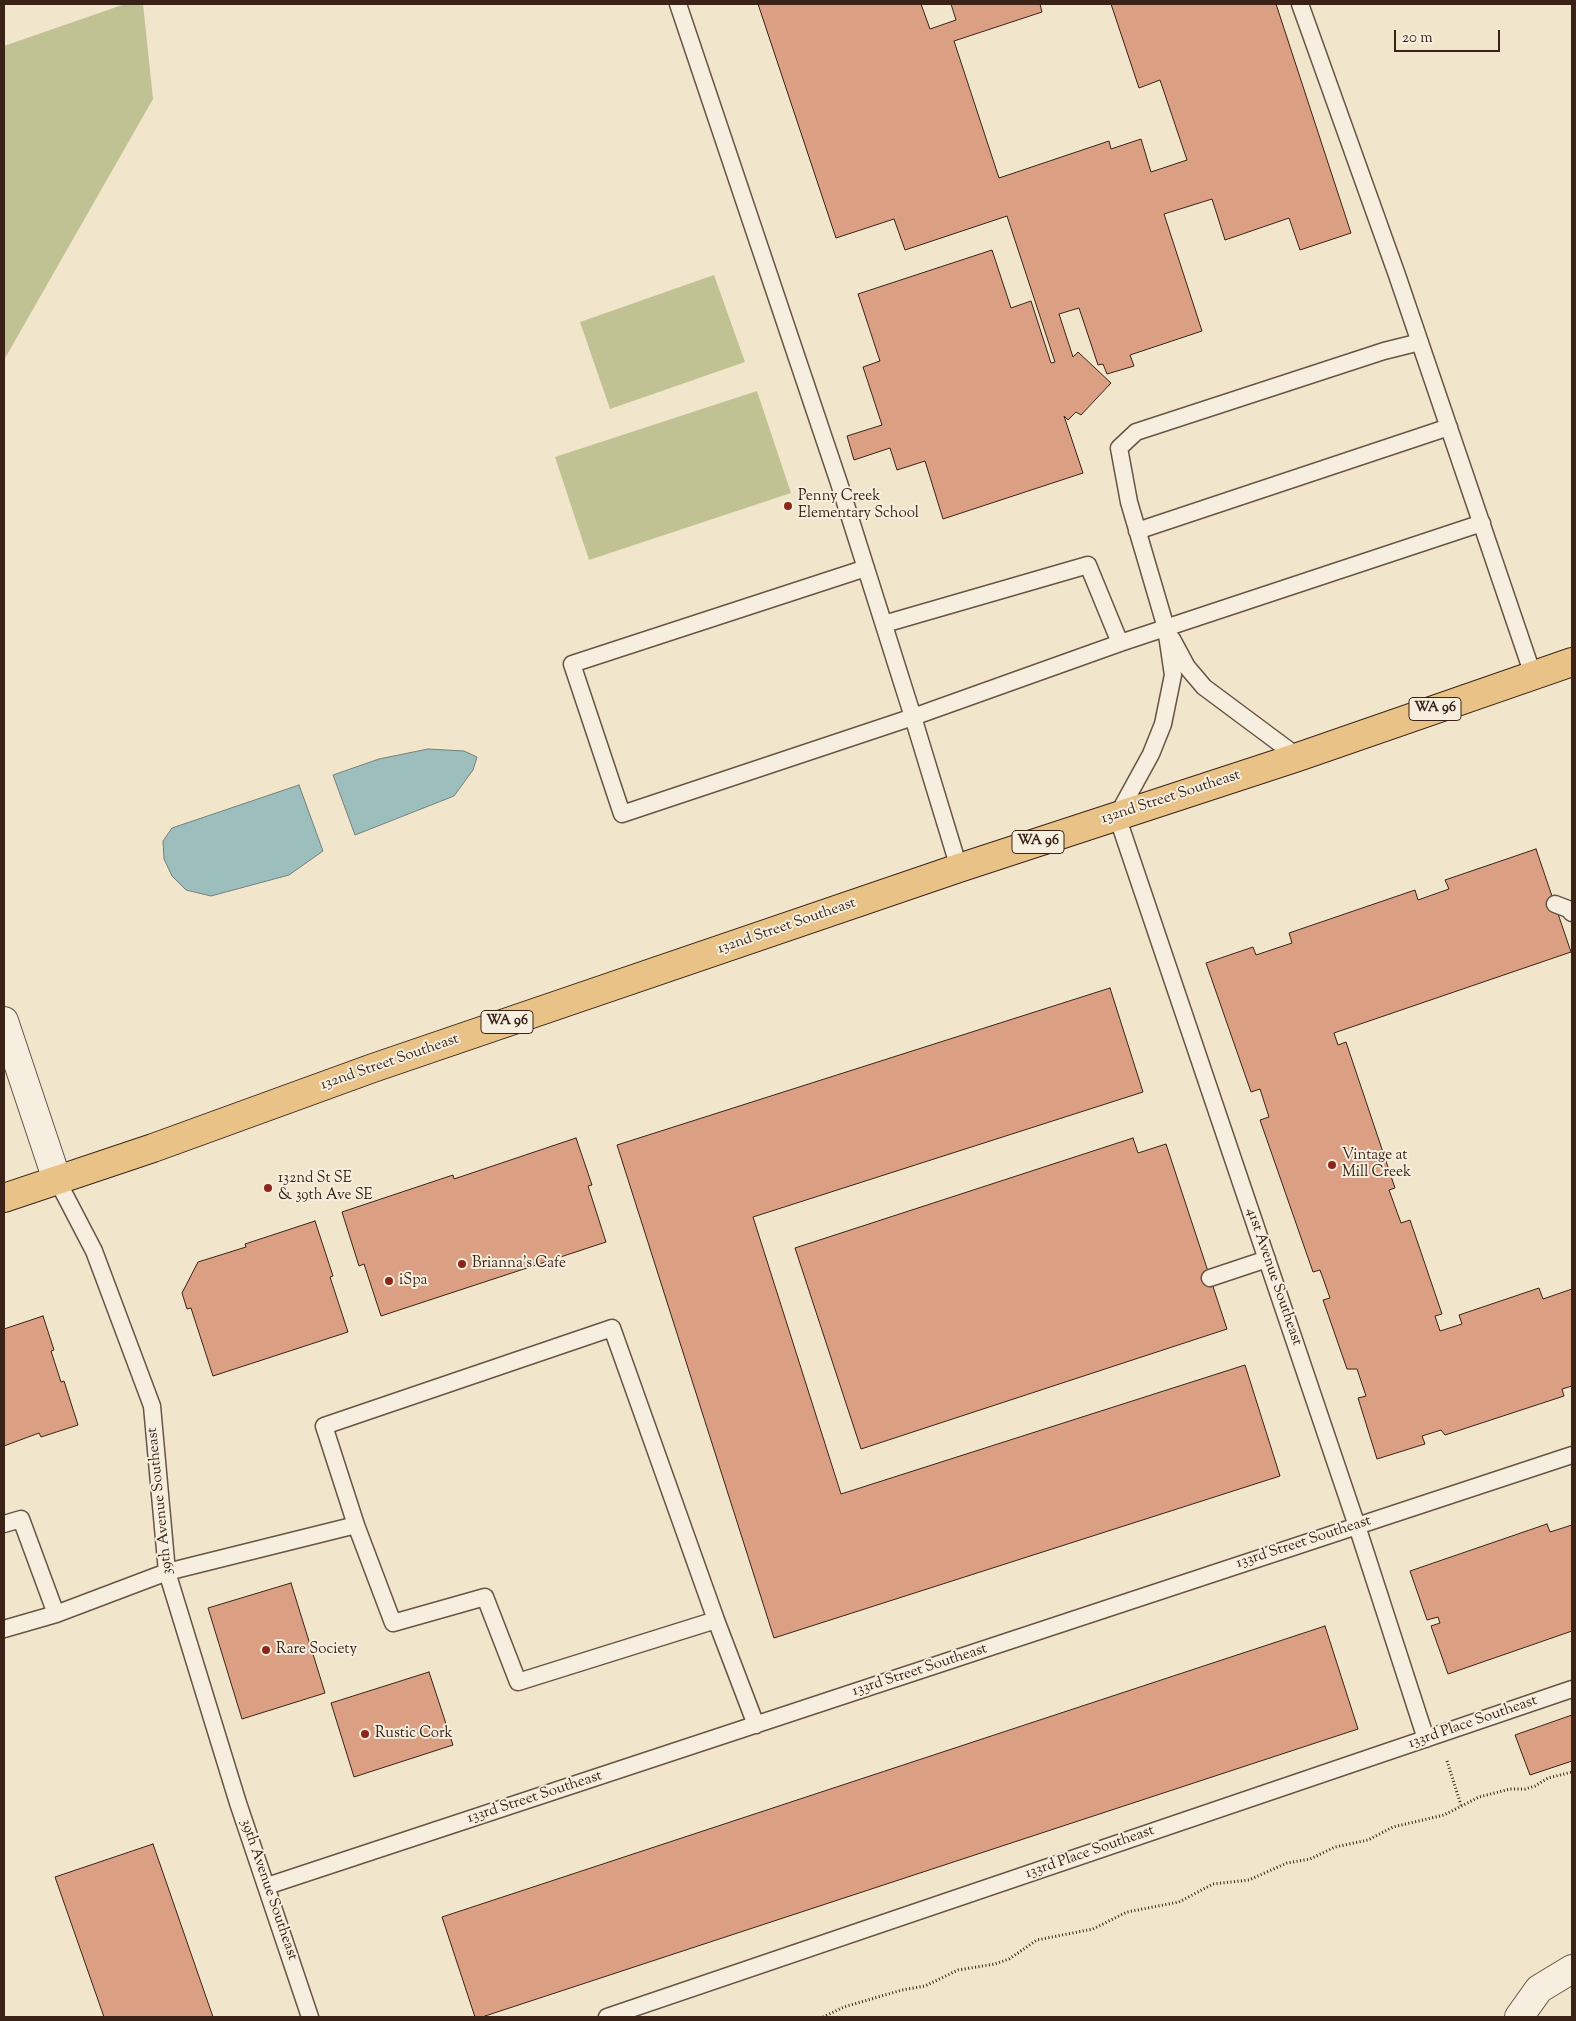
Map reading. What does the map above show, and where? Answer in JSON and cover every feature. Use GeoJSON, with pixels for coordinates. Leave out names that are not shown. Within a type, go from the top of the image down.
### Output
{"type":"FeatureCollection","features":[{"type":"Feature","properties":{"kind":"main road","name":"132nd Street Southeast"},"geometry":{"type":"LineString","coordinates":[[4,1198],[153,1148],[383,1064],[959,868],[1298,757],[1572,662]]}},
{"type":"Feature","properties":{"kind":"street","name":"39th Avenue Southeast"},"geometry":{"type":"LineString","coordinates":[[4,1022],[57,1180]]}},
{"type":"Feature","properties":{"kind":"street"},"geometry":{"type":"LineString","coordinates":[[1519,2017],[1539,1989],[1572,1969]]}},
{"type":"Feature","properties":{"kind":"lane"},"geometry":{"type":"LineString","coordinates":[[678,4],[866,568],[959,868]]}},
{"type":"Feature","properties":{"kind":"lane"},"geometry":{"type":"LineString","coordinates":[[1300,4],[1420,342],[1533,674]]}},
{"type":"Feature","properties":{"kind":"lane"},"geometry":{"type":"LineString","coordinates":[[1117,816],[1150,754],[1163,724],[1173,674],[1166,628],[1129,502],[1120,448],[1136,432],[1384,351],[1420,342]]}},
{"type":"Feature","properties":{"kind":"lane"},"geometry":{"type":"LineString","coordinates":[[1137,531],[1449,427]]}},
{"type":"Feature","properties":{"kind":"lane"},"geometry":{"type":"LineString","coordinates":[[866,568],[572,664],[622,814],[913,717],[1120,643],[1482,523]]}},
{"type":"Feature","properties":{"kind":"lane"},"geometry":{"type":"LineString","coordinates":[[884,624],[1088,565],[1120,643]]}},
{"type":"Feature","properties":{"kind":"lane"},"geometry":{"type":"LineString","coordinates":[[1166,628],[1186,667],[1204,687],[1298,757]]}},
{"type":"Feature","properties":{"kind":"lane","name":"41st Avenue Southeast"},"geometry":{"type":"LineString","coordinates":[[1117,816],[1357,1526],[1426,1739]]}},
{"type":"Feature","properties":{"kind":"lane"},"geometry":{"type":"LineString","coordinates":[[1555,904],[1568,909],[1572,913]]}},
{"type":"Feature","properties":{"kind":"lane","name":"39th Avenue Southeast"},"geometry":{"type":"LineString","coordinates":[[57,1180],[94,1250],[152,1406],[166,1572],[238,1803],[310,2017]]}},
{"type":"Feature","properties":{"kind":"lane"},"geometry":{"type":"LineString","coordinates":[[1210,1278],[1267,1259]]}},
{"type":"Feature","properties":{"kind":"lane"},"geometry":{"type":"LineString","coordinates":[[716,1620],[518,1682],[485,1597],[393,1624],[356,1525],[324,1426],[612,1328],[716,1620],[756,1725]]}},
{"type":"Feature","properties":{"kind":"lane","name":"133rd Street Southeast"},"geometry":{"type":"LineString","coordinates":[[267,1886],[1572,1455]]}},
{"type":"Feature","properties":{"kind":"lane"},"geometry":{"type":"LineString","coordinates":[[4,1524],[21,1519],[56,1614]]}},
{"type":"Feature","properties":{"kind":"lane"},"geometry":{"type":"LineString","coordinates":[[4,1629],[56,1614],[166,1572],[356,1525]]}},
{"type":"Feature","properties":{"kind":"lane","name":"133rd Place Southeast"},"geometry":{"type":"LineString","coordinates":[[607,2017],[1572,1689]]}},
{"type":"Feature","properties":{"kind":"path"},"geometry":{"type":"LineString","coordinates":[[823,2017],[852,2004],[902,1990],[925,1986],[940,1977],[958,1970],[995,1964],[1009,1959],[1037,1940],[1093,1930],[1127,1912],[1179,1902],[1213,1884],[1249,1880],[1287,1863],[1300,1862],[1335,1847],[1368,1840],[1394,1827],[1444,1815],[1479,1797],[1510,1789],[1525,1789],[1535,1786],[1548,1778],[1572,1772]]}},
{"type":"Feature","properties":{"kind":"green space"},"geometry":{"type":"Polygon","coordinates":[[[125,4],[143,4],[153,99],[4,360],[4,46],[125,4]]]}},
{"type":"Feature","properties":{"kind":"green space"},"geometry":{"type":"Polygon","coordinates":[[[714,275],[745,362],[610,409],[580,322],[714,275]]]}},
{"type":"Feature","properties":{"kind":"green space"},"geometry":{"type":"Polygon","coordinates":[[[757,391],[791,493],[589,560],[555,457],[757,391]]]}},
{"type":"Feature","properties":{"kind":"water"},"geometry":{"type":"Polygon","coordinates":[[[428,749],[464,751],[477,757],[473,770],[454,796],[355,835],[333,775],[379,759],[428,749]]]}},
{"type":"Feature","properties":{"kind":"water"},"geometry":{"type":"Polygon","coordinates":[[[299,785],[323,851],[289,875],[211,896],[186,890],[172,876],[164,859],[163,841],[172,828],[299,785]]]}},
{"type":"Feature","properties":{"kind":"building","name":"Penny Creek Elementary School"},"geometry":{"type":"Polygon","coordinates":[[[758,4],[921,4],[930,29],[956,20],[951,4],[1040,4],[1042,12],[954,41],[999,178],[1109,141],[1111,149],[1141,139],[1151,172],[1187,160],[1160,80],[1139,88],[1111,4],[1276,4],[1351,233],[1300,250],[1289,218],[1225,240],[1212,199],[1164,214],[1202,331],[1130,355],[1134,366],[1107,374],[1103,364],[1098,365],[1079,308],[1059,314],[1073,357],[1078,352],[1111,383],[1081,415],[1076,412],[1068,420],[1064,416],[1083,473],[943,519],[925,461],[897,470],[890,448],[854,460],[847,436],[882,425],[863,367],[880,361],[858,294],[992,250],[1011,308],[1031,301],[1051,363],[1055,362],[1007,216],[905,250],[894,219],[836,238],[758,4]]]}},
{"type":"Feature","properties":{"kind":"building","name":"Vintage at Mill Creek"},"geometry":{"type":"Polygon","coordinates":[[[1536,849],[1571,952],[1334,1033],[1338,1045],[1346,1042],[1395,1188],[1389,1190],[1401,1223],[1410,1220],[1442,1314],[1435,1316],[1440,1331],[1462,1324],[1459,1315],[1539,1288],[1543,1299],[1572,1289],[1572,1386],[1562,1389],[1564,1396],[1445,1435],[1441,1430],[1422,1436],[1425,1444],[1377,1459],[1358,1398],[1366,1396],[1357,1369],[1347,1369],[1323,1300],[1330,1298],[1320,1270],[1313,1272],[1260,1120],[1269,1117],[1260,1089],[1251,1092],[1206,963],[1253,947],[1256,955],[1292,943],[1289,933],[1415,890],[1418,900],[1449,889],[1445,880],[1536,849]]]}},
{"type":"Feature","properties":{"kind":"building"},"geometry":{"type":"Polygon","coordinates":[[[1110,988],[1143,1092],[753,1217],[841,1494],[1245,1365],[1280,1476],[774,1638],[617,1145],[1110,988]]]}},
{"type":"Feature","properties":{"kind":"building"},"geometry":{"type":"Polygon","coordinates":[[[576,1138],[592,1185],[588,1186],[606,1242],[381,1316],[364,1264],[359,1266],[342,1212],[453,1175],[454,1179],[576,1138]]]}},
{"type":"Feature","properties":{"kind":"building"},"geometry":{"type":"Polygon","coordinates":[[[1133,1138],[1138,1153],[1166,1144],[1227,1329],[861,1449],[795,1248],[1133,1138]]]}},
{"type":"Feature","properties":{"kind":"building"},"geometry":{"type":"Polygon","coordinates":[[[315,1221],[333,1276],[330,1277],[348,1332],[213,1376],[191,1308],[187,1309],[182,1293],[198,1262],[246,1247],[245,1244],[315,1221]]]}},
{"type":"Feature","properties":{"kind":"building"},"geometry":{"type":"Polygon","coordinates":[[[43,1316],[54,1350],[51,1351],[61,1382],[64,1381],[78,1425],[41,1437],[39,1433],[4,1446],[4,1329],[43,1316]]]}},
{"type":"Feature","properties":{"kind":"building"},"geometry":{"type":"Polygon","coordinates":[[[1547,1524],[1550,1532],[1572,1525],[1572,1631],[1448,1674],[1431,1626],[1440,1623],[1438,1617],[1427,1620],[1410,1571],[1547,1524]]]}},
{"type":"Feature","properties":{"kind":"building","name":"Rare Society"},"geometry":{"type":"Polygon","coordinates":[[[291,1583],[325,1693],[242,1719],[208,1608],[291,1583]]]}},
{"type":"Feature","properties":{"kind":"building"},"geometry":{"type":"Polygon","coordinates":[[[1325,1626],[1358,1729],[482,2017],[475,2017],[442,1917],[1325,1626]]]}},
{"type":"Feature","properties":{"kind":"building"},"geometry":{"type":"Polygon","coordinates":[[[429,1672],[453,1745],[354,1777],[331,1703],[429,1672]]]}},
{"type":"Feature","properties":{"kind":"building"},"geometry":{"type":"Polygon","coordinates":[[[1572,1715],[1572,1761],[1530,1775],[1515,1735],[1572,1715]]]}},
{"type":"Feature","properties":{"kind":"building"},"geometry":{"type":"Polygon","coordinates":[[[153,1844],[213,2017],[104,2017],[55,1877],[153,1844]]]}},
{"type":"Feature","properties":{"kind":"place","name":"Penny Creek Elementary School"},"geometry":{"type":"Point","coordinates":[788,506]}},
{"type":"Feature","properties":{"kind":"place","name":"Vintage at Mill Creek"},"geometry":{"type":"Point","coordinates":[1332,1165]}},
{"type":"Feature","properties":{"kind":"place","name":"132nd St SE & 39th Ave SE"},"geometry":{"type":"Point","coordinates":[268,1188]}},
{"type":"Feature","properties":{"kind":"place","name":"Brianna's Cafe"},"geometry":{"type":"Point","coordinates":[462,1264]}},
{"type":"Feature","properties":{"kind":"place","name":"iSpa"},"geometry":{"type":"Point","coordinates":[389,1281]}},
{"type":"Feature","properties":{"kind":"place","name":"Rare Society"},"geometry":{"type":"Point","coordinates":[266,1650]}},
{"type":"Feature","properties":{"kind":"place","name":"Rustic Cork"},"geometry":{"type":"Point","coordinates":[365,1734]}}]}
